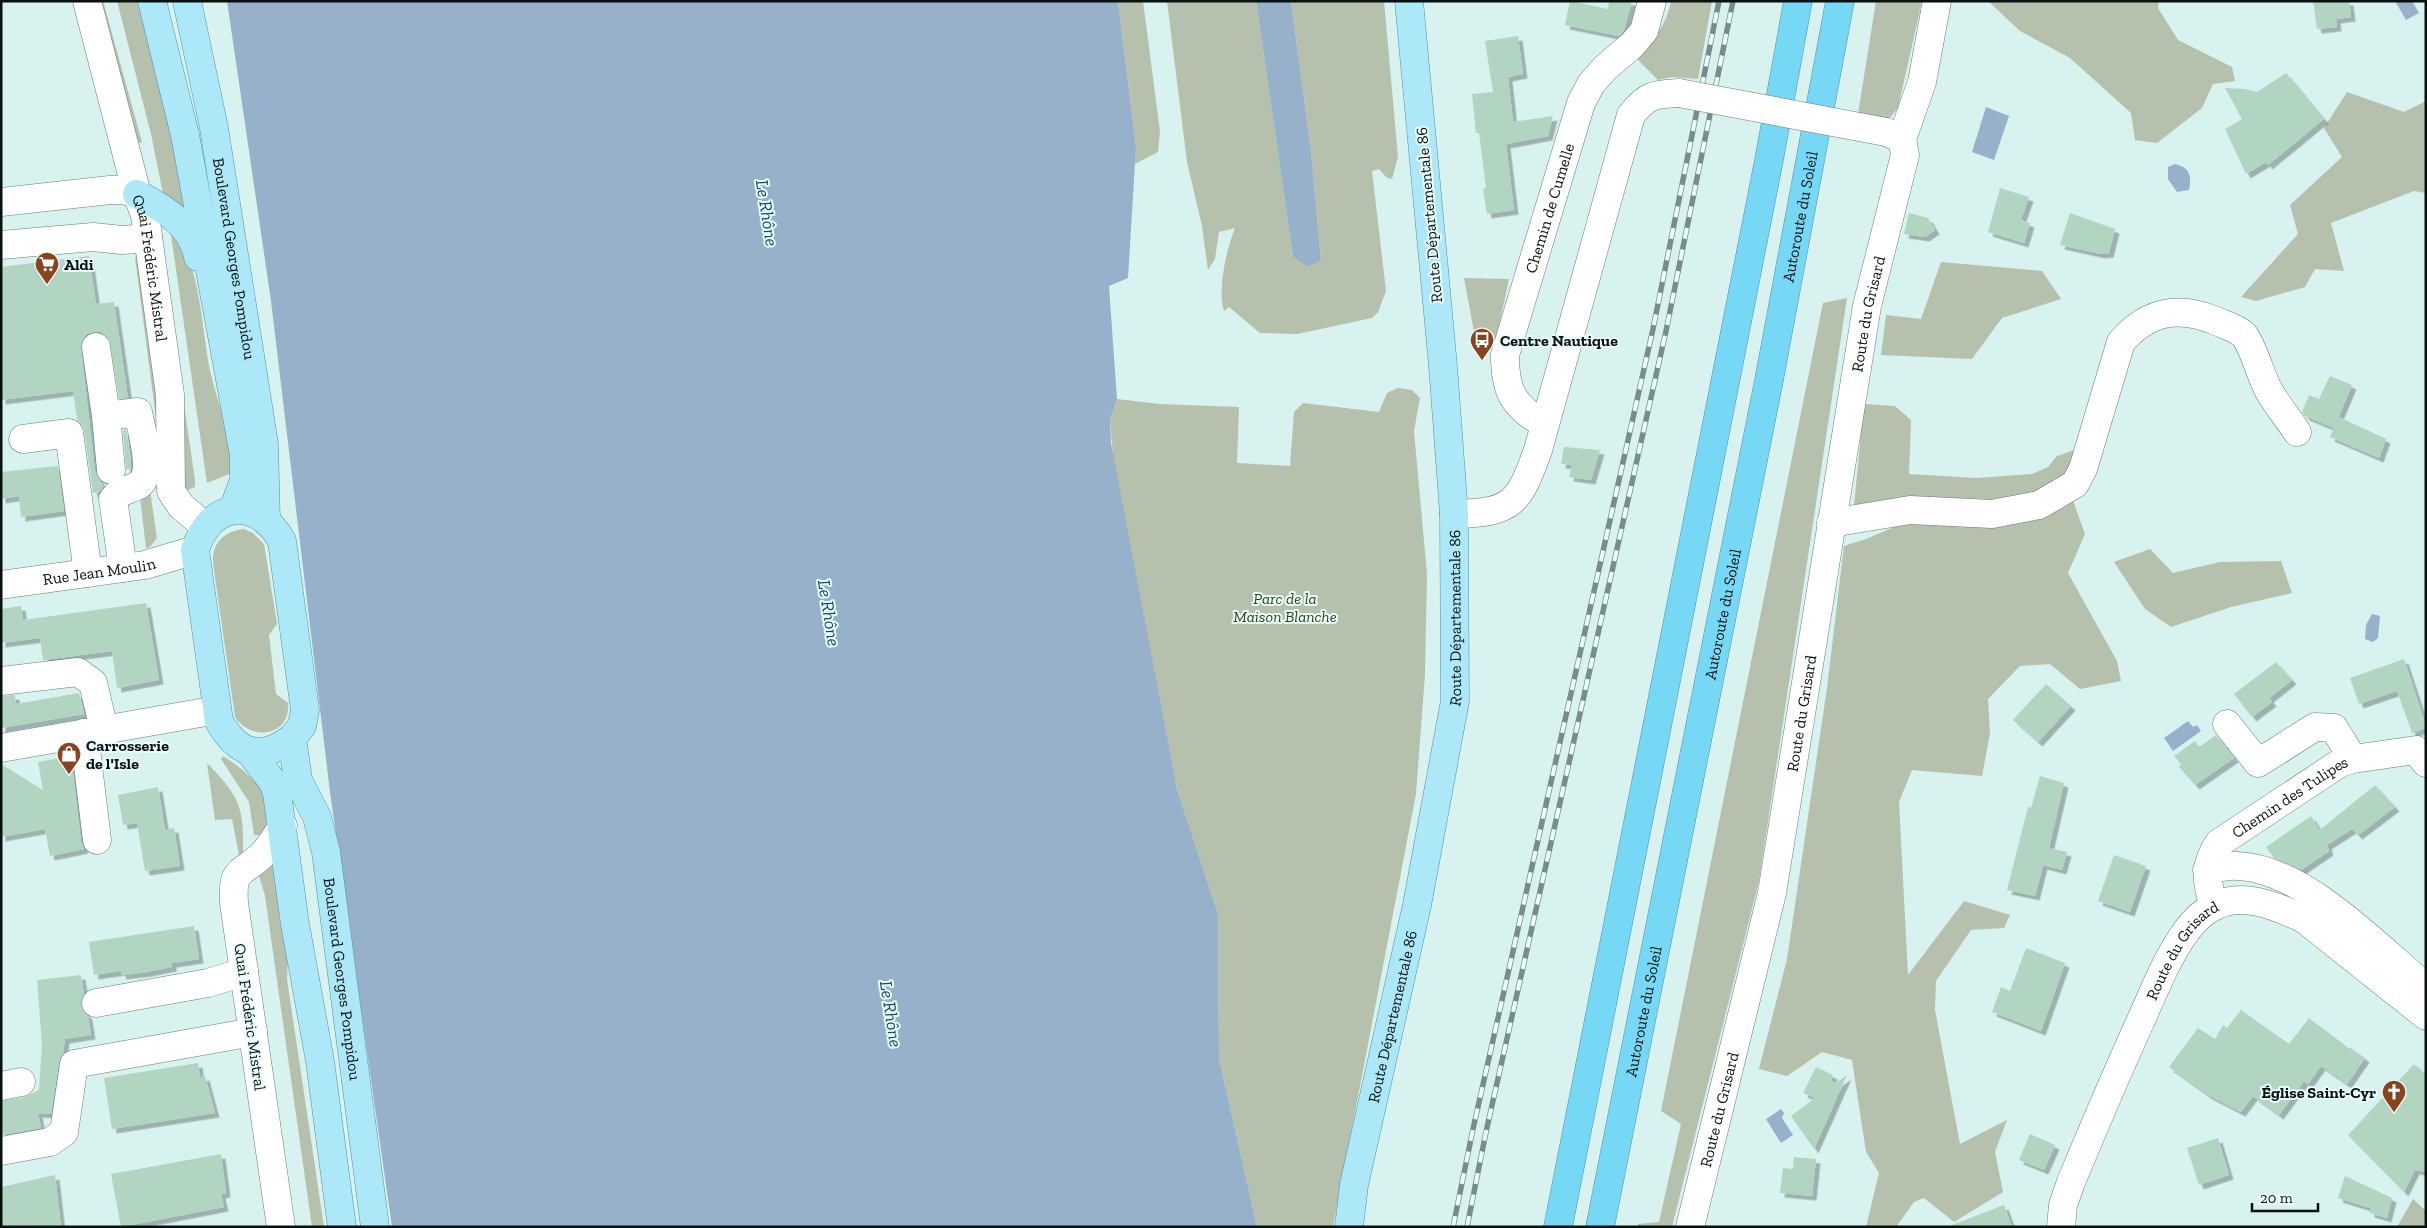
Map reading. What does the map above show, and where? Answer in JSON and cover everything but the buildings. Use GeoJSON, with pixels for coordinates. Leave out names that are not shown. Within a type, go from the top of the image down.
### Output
{"type":"FeatureCollection","features":[{"type":"Feature","properties":{"kind":"highway"},"geometry":{"type":"LineString","coordinates":[[1558,1227],[1768,169],[1798,1]]}},
{"type":"Feature","properties":{"kind":"highway","name":"Autoroute du Soleil"},"geometry":{"type":"LineString","coordinates":[[1600,1227],[1769,380],[1840,1]]}},
{"type":"Feature","properties":{"kind":"main road","name":"Boulevard Georges Pompidou"},"geometry":{"type":"LineString","coordinates":[[152,1],[185,135],[245,466],[244,480],[234,510]]}},
{"type":"Feature","properties":{"kind":"main road","name":"Boulevard Georges Pompidou"},"geometry":{"type":"LineString","coordinates":[[187,1],[214,128],[264,444],[266,520]]}},
{"type":"Feature","properties":{"kind":"main road","name":"Route Départementale 86"},"geometry":{"type":"LineString","coordinates":[[1349,1227],[1354,1185],[1417,905],[1455,701],[1454,514],[1443,366],[1409,1]]}},
{"type":"Feature","properties":{"kind":"main road"},"geometry":{"type":"LineString","coordinates":[[137,194],[169,212],[185,228],[193,242],[197,251],[216,356],[228,372]]}},
{"type":"Feature","properties":{"kind":"main road"},"geometry":{"type":"LineString","coordinates":[[234,510],[257,513],[266,520],[275,528],[282,541],[305,710],[302,726],[292,738],[270,751],[258,753],[249,751],[234,742],[225,730],[217,710],[201,538],[225,513],[234,510]]}},
{"type":"Feature","properties":{"kind":"main road","name":"Boulevard Georges Pompidou"},"geometry":{"type":"LineString","coordinates":[[292,738],[298,780],[317,818],[326,852],[375,1227]]}},
{"type":"Feature","properties":{"kind":"main road"},"geometry":{"type":"LineString","coordinates":[[249,751],[273,782],[277,793],[295,924],[320,1061],[342,1227]]}},
{"type":"Feature","properties":{"kind":"street","name":"Quai Frédéric Mistral"},"geometry":{"type":"LineString","coordinates":[[87,1],[137,194],[145,215],[170,396],[171,491],[201,538]]}},
{"type":"Feature","properties":{"kind":"street","name":"Chemin de Cumelle"},"geometry":{"type":"LineString","coordinates":[[1545,424],[1518,406],[1510,392],[1507,381],[1505,355],[1581,103],[1591,84],[1644,31],[1652,1]]}},
{"type":"Feature","properties":{"kind":"street"},"geometry":{"type":"LineString","coordinates":[[1454,514],[1499,510],[1515,499],[1528,476],[1545,424],[1631,115],[1642,101],[1655,94],[1679,93],[1894,135],[1922,82],[1937,1]]}},
{"type":"Feature","properties":{"kind":"street","name":"Route du Grisard"},"geometry":{"type":"LineString","coordinates":[[1690,1227],[1772,893],[1867,306],[1905,155],[1894,135]]}},
{"type":"Feature","properties":{"kind":"street"},"geometry":{"type":"LineString","coordinates":[[1,202],[110,190],[122,190],[137,194]]}},
{"type":"Feature","properties":{"kind":"street"},"geometry":{"type":"LineString","coordinates":[[50,197],[54,239]]}},
{"type":"Feature","properties":{"kind":"street"},"geometry":{"type":"LineString","coordinates":[[1,245],[93,237],[122,240],[148,238]]}},
{"type":"Feature","properties":{"kind":"street"},"geometry":{"type":"LineString","coordinates":[[1831,524],[1910,510],[1992,514],[2039,505],[2075,484],[2083,469],[2111,368],[2121,342],[2133,328],[2152,316],[2178,312],[2202,315],[2233,328],[2244,336],[2269,391],[2297,432]]}},
{"type":"Feature","properties":{"kind":"street"},"geometry":{"type":"LineString","coordinates":[[96,347],[106,416],[111,470]]}},
{"type":"Feature","properties":{"kind":"street"},"geometry":{"type":"LineString","coordinates":[[106,416],[138,412],[148,466],[145,478],[138,485],[117,494],[113,499],[123,568]]}},
{"type":"Feature","properties":{"kind":"street"},"geometry":{"type":"LineString","coordinates":[[23,439],[70,433],[88,573]]}},
{"type":"Feature","properties":{"kind":"street","name":"Rue Jean Moulin"},"geometry":{"type":"LineString","coordinates":[[1,585],[145,565],[201,538]]}},
{"type":"Feature","properties":{"kind":"street"},"geometry":{"type":"LineString","coordinates":[[1,682],[78,672],[93,683],[97,840]]}},
{"type":"Feature","properties":{"kind":"street"},"geometry":{"type":"LineString","coordinates":[[1,748],[217,710]]}},
{"type":"Feature","properties":{"kind":"street"},"geometry":{"type":"LineString","coordinates":[[2226,724],[2258,763],[2315,727],[2334,728],[2353,759]]}},
{"type":"Feature","properties":{"kind":"street","name":"Chemin des Tulipes"},"geometry":{"type":"LineString","coordinates":[[2214,906],[2208,886],[2207,870],[2210,855],[2219,843],[2340,763],[2353,759],[2416,750],[2426,763]]}},
{"type":"Feature","properties":{"kind":"street","name":"Quai Frédéric Mistral"},"geometry":{"type":"LineString","coordinates":[[281,1227],[234,903],[233,883],[236,875],[266,851],[283,826]]}},
{"type":"Feature","properties":{"kind":"street"},"geometry":{"type":"LineString","coordinates":[[2207,870],[2238,866],[2253,868],[2276,875],[2303,888],[2326,903],[2426,987]]}},
{"type":"Feature","properties":{"kind":"street","name":"Route du Grisard"},"geometry":{"type":"LineString","coordinates":[[2061,1227],[2064,1205],[2071,1182],[2171,955],[2188,930],[2203,914],[2214,906],[2235,900],[2255,901],[2282,909],[2304,919],[2426,1016]]}},
{"type":"Feature","properties":{"kind":"street"},"geometry":{"type":"LineString","coordinates":[[96,1003],[208,983],[244,972]]}},
{"type":"Feature","properties":{"kind":"street"},"geometry":{"type":"LineString","coordinates":[[1,1152],[50,1142],[64,1132],[74,1064],[253,1032]]}},
{"type":"Feature","properties":{"kind":"green space"},"geometry":{"type":"Polygon","coordinates":[[[98,1],[103,1],[142,142],[137,144],[98,1]]]}},
{"type":"Feature","properties":{"kind":"green space"},"geometry":{"type":"Polygon","coordinates":[[[117,1],[138,1],[175,127],[197,227],[164,199],[151,134],[117,1]]]}},
{"type":"Feature","properties":{"kind":"green space"},"geometry":{"type":"Polygon","coordinates":[[[1118,1],[1143,1],[1160,132],[1158,152],[1135,164],[1136,147],[1118,1]]]}},
{"type":"Feature","properties":{"kind":"green space"},"geometry":{"type":"Polygon","coordinates":[[[1167,1],[1256,1],[1293,257],[1307,265],[1321,261],[1311,151],[1291,1],[1384,1],[1398,157],[1392,179],[1387,178],[1379,169],[1372,171],[1386,291],[1378,312],[1372,318],[1297,334],[1260,333],[1229,307],[1224,311],[1222,280],[1226,257],[1235,228],[1219,232],[1215,259],[1208,270],[1202,226],[1187,162],[1167,1]]]}},
{"type":"Feature","properties":{"kind":"green space"},"geometry":{"type":"Polygon","coordinates":[[[1671,1],[1712,1],[1698,79],[1672,77],[1658,80],[1637,59],[1662,25],[1671,1]]]}},
{"type":"Feature","properties":{"kind":"green space"},"geometry":{"type":"Polygon","coordinates":[[[1876,1],[1922,1],[1898,108],[1888,120],[1858,114],[1876,1]]]}},
{"type":"Feature","properties":{"kind":"green space"},"geometry":{"type":"Polygon","coordinates":[[[1988,1],[2159,1],[2158,8],[2178,40],[2232,67],[2235,81],[2213,84],[2202,108],[2157,143],[2135,140],[2131,113],[2070,58],[2020,31],[1988,1]]]}},
{"type":"Feature","properties":{"kind":"green space"},"geometry":{"type":"Polygon","coordinates":[[[2347,92],[2404,112],[2426,101],[2426,193],[2414,191],[2331,223],[2344,271],[2315,269],[2305,287],[2256,301],[2241,297],[2298,234],[2290,205],[2342,157],[2324,128],[2347,92]]]}},
{"type":"Feature","properties":{"kind":"green space"},"geometry":{"type":"Polygon","coordinates":[[[153,217],[195,480],[195,487],[185,491],[153,217]]]}},
{"type":"Feature","properties":{"kind":"green space"},"geometry":{"type":"Polygon","coordinates":[[[170,228],[181,242],[194,277],[199,297],[211,375],[233,459],[234,472],[207,483],[170,228]]]}},
{"type":"Feature","properties":{"kind":"green space"},"geometry":{"type":"Polygon","coordinates":[[[141,256],[157,336],[161,457],[135,257],[141,256]]]}},
{"type":"Feature","properties":{"kind":"green space"},"geometry":{"type":"Polygon","coordinates":[[[1941,262],[2042,271],[2061,299],[2002,318],[1972,359],[1881,355],[1886,315],[1921,319],[1941,262]]]}},
{"type":"Feature","properties":{"kind":"green space"},"geometry":{"type":"Polygon","coordinates":[[[1464,278],[1509,279],[1494,349],[1478,353],[1464,278]]]}},
{"type":"Feature","properties":{"kind":"green space"},"geometry":{"type":"Polygon","coordinates":[[[1847,298],[1759,881],[1672,1227],[1638,1227],[1638,1224],[1659,1222],[1681,1124],[1661,1111],[1823,303],[1847,298]]]}},
{"type":"Feature","properties":{"kind":"green space","name":"Parc de la Maison Blanche"},"geometry":{"type":"Polygon","coordinates":[[[1398,388],[1412,390],[1420,398],[1414,431],[1427,574],[1425,674],[1416,794],[1333,1227],[1257,1227],[1219,1058],[1218,914],[1177,789],[1114,468],[1110,421],[1117,399],[1159,404],[1239,407],[1237,463],[1290,466],[1294,412],[1303,403],[1379,412],[1387,393],[1398,388]]]}},
{"type":"Feature","properties":{"kind":"green space"},"geometry":{"type":"Polygon","coordinates":[[[1864,404],[1895,406],[1911,420],[1909,474],[1976,478],[2032,474],[2048,467],[2057,456],[2080,448],[2072,473],[2027,500],[1920,501],[1854,505],[1864,404]]]}},
{"type":"Feature","properties":{"kind":"green space"},"geometry":{"type":"Polygon","coordinates":[[[150,491],[157,538],[150,547],[146,548],[140,497],[150,491]]]}},
{"type":"Feature","properties":{"kind":"green space"},"geometry":{"type":"Polygon","coordinates":[[[2072,498],[2085,534],[2068,573],[2117,661],[2121,681],[2080,689],[2050,664],[2020,666],[1988,699],[1990,733],[1982,776],[1912,770],[1899,802],[1908,975],[1964,901],[2010,915],[2004,928],[1971,930],[1936,981],[1935,1010],[1960,1144],[2007,1120],[1995,1152],[2003,1192],[1954,1222],[1924,1198],[1914,1202],[1896,1227],[1866,1227],[1879,1173],[1866,1152],[1852,1060],[1822,1052],[1787,1076],[1759,1069],[1787,959],[1827,688],[1844,546],[1908,521],[2072,498]]]}},
{"type":"Feature","properties":{"kind":"green space"},"geometry":{"type":"Polygon","coordinates":[[[244,529],[253,533],[264,544],[277,624],[269,635],[276,694],[288,703],[287,714],[283,723],[277,729],[269,732],[250,730],[235,717],[213,563],[215,549],[221,539],[231,532],[244,529]]]}},
{"type":"Feature","properties":{"kind":"green space"},"geometry":{"type":"Polygon","coordinates":[[[2150,549],[2173,573],[2220,562],[2281,561],[2292,593],[2231,607],[2171,627],[2145,609],[2114,562],[2150,549]]]}},
{"type":"Feature","properties":{"kind":"green space"},"geometry":{"type":"Polygon","coordinates":[[[223,756],[252,779],[266,799],[268,810],[267,822],[262,835],[254,835],[249,802],[221,759],[223,756]]]}},
{"type":"Feature","properties":{"kind":"green space"},"geometry":{"type":"Polygon","coordinates":[[[207,763],[227,785],[238,804],[241,813],[243,837],[243,853],[239,855],[232,819],[215,820],[207,763]]]}},
{"type":"Feature","properties":{"kind":"green space"},"geometry":{"type":"Polygon","coordinates":[[[279,846],[289,939],[287,979],[324,1227],[312,1227],[265,896],[257,869],[279,846]]]}},
{"type":"Feature","properties":{"kind":"green space"},"geometry":{"type":"Polygon","coordinates":[[[2413,1199],[2426,1211],[2426,1227],[2397,1227],[2413,1199]]]}},
{"type":"Feature","properties":{"kind":"water","name":"Le Rhône"},"geometry":{"type":"Polygon","coordinates":[[[227,1],[1118,1],[1136,147],[1128,278],[1109,286],[1117,399],[1110,421],[1111,443],[1177,789],[1218,914],[1219,1058],[1257,1227],[392,1227],[330,792],[271,301],[227,1]]]}},
{"type":"Feature","properties":{"kind":"water"},"geometry":{"type":"Polygon","coordinates":[[[1256,1],[1291,1],[1311,151],[1321,261],[1307,266],[1293,257],[1256,1]]]}},
{"type":"Feature","properties":{"kind":"water"},"geometry":{"type":"Polygon","coordinates":[[[2395,1],[2412,1],[2419,13],[2406,20],[2395,1]]]}},
{"type":"Feature","properties":{"kind":"water"},"geometry":{"type":"Polygon","coordinates":[[[1986,107],[2009,116],[1994,160],[1972,152],[1986,107]]]}},
{"type":"Feature","properties":{"kind":"water"},"geometry":{"type":"Polygon","coordinates":[[[2175,164],[2180,165],[2189,173],[2189,190],[2177,192],[2168,179],[2168,167],[2175,164]]]}},
{"type":"Feature","properties":{"kind":"water"},"geometry":{"type":"Polygon","coordinates":[[[2372,614],[2380,616],[2378,638],[2373,642],[2365,639],[2366,625],[2372,614]]]}},
{"type":"Feature","properties":{"kind":"water"},"geometry":{"type":"Polygon","coordinates":[[[2188,721],[2193,727],[2197,725],[2201,731],[2173,751],[2164,738],[2188,721]]]}},
{"type":"Feature","properties":{"kind":"water"},"geometry":{"type":"Polygon","coordinates":[[[1781,1109],[1784,1113],[1782,1118],[1793,1135],[1781,1143],[1766,1119],[1781,1109]]]}},
{"type":"Feature","properties":{"kind":"railway"},"geometry":{"type":"LineString","coordinates":[[1453,1227],[1473,1129],[1653,329],[1719,1]]}},
{"type":"Feature","properties":{"kind":"railway"},"geometry":{"type":"LineString","coordinates":[[1467,1227],[1486,1132],[1666,331],[1733,1]]}},
{"type":"Feature","properties":{"kind":"place","name":"Aldi"},"geometry":{"type":"Point","coordinates":[47,285]}},
{"type":"Feature","properties":{"kind":"place","name":"Centre Nautique"},"geometry":{"type":"Point","coordinates":[1482,361]}},
{"type":"Feature","properties":{"kind":"place","name":"Carrosserie de l'Isle"},"geometry":{"type":"Point","coordinates":[69,775]}},
{"type":"Feature","properties":{"kind":"place","name":"Église Saint-Cyr"},"geometry":{"type":"Point","coordinates":[2394,1113]}}]}
